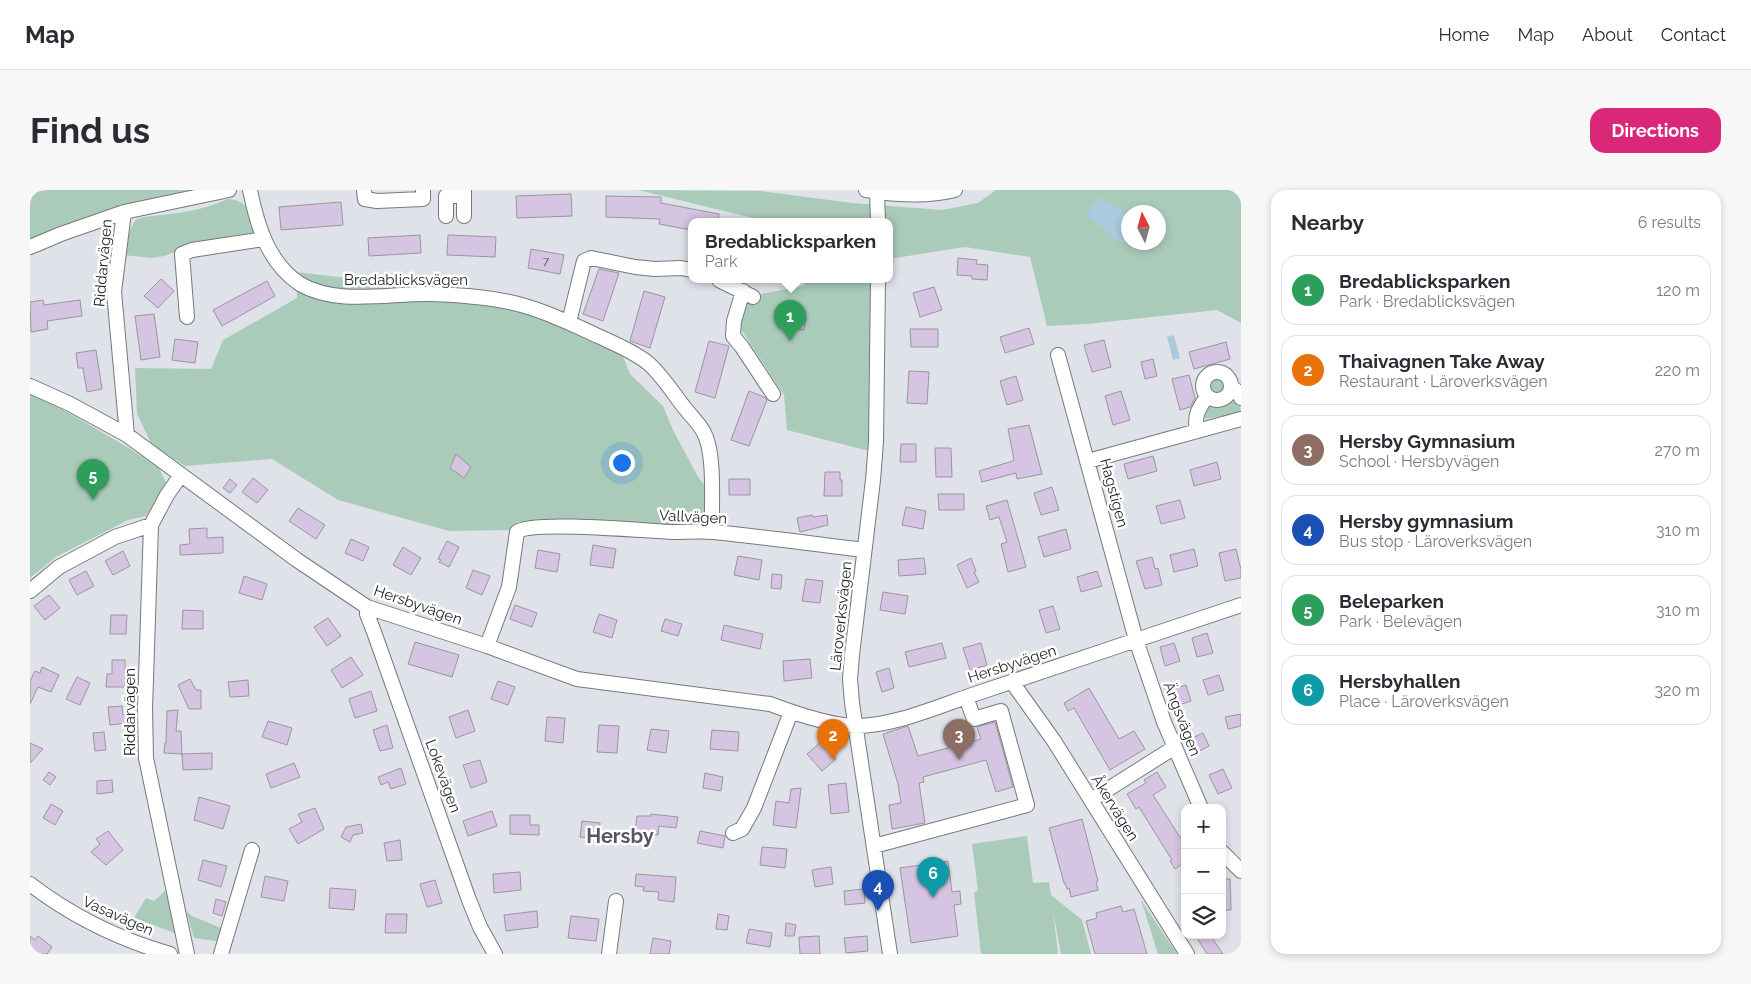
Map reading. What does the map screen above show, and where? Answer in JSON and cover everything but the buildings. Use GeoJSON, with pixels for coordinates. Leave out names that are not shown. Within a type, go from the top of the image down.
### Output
{"type":"FeatureCollection","features":[{"type":"Feature","properties":{"kind":"street"},"geometry":{"type":"LineString","coordinates":[[30,247],[60,234],[124,212],[229,190]]}},
{"type":"Feature","properties":{"kind":"street","name":"Bredablicksvägen"},"geometry":{"type":"LineString","coordinates":[[250,190],[253,209],[273,257],[300,283],[315,290],[329,295],[343,296],[429,294],[483,297],[524,305],[569,322],[638,356],[650,365],[703,431],[709,448],[711,464],[712,532]]}},
{"type":"Feature","properties":{"kind":"street"},"geometry":{"type":"LineString","coordinates":[[364,190],[366,199],[376,201],[422,199],[423,190]]}},
{"type":"Feature","properties":{"kind":"street"},"geometry":{"type":"LineString","coordinates":[[877,218],[872,191],[904,194],[944,193],[955,190]]}},
{"type":"Feature","properties":{"kind":"street"},"geometry":{"type":"LineString","coordinates":[[446,216],[446,196],[464,193],[464,216]]}},
{"type":"Feature","properties":{"kind":"street","name":"Riddarvägen"},"geometry":{"type":"LineString","coordinates":[[124,212],[114,292],[127,435]]}},
{"type":"Feature","properties":{"kind":"street"},"geometry":{"type":"LineString","coordinates":[[187,317],[182,254],[192,250],[264,239]]}},
{"type":"Feature","properties":{"kind":"street"},"geometry":{"type":"LineString","coordinates":[[569,322],[584,261],[591,258],[635,267],[688,269]]}},
{"type":"Feature","properties":{"kind":"street"},"geometry":{"type":"LineString","coordinates":[[725,283],[748,294],[734,321],[733,336],[773,394]]}},
{"type":"Feature","properties":{"kind":"street","name":"Läroverksvägen"},"geometry":{"type":"LineString","coordinates":[[878,283],[876,442],[850,679],[890,954]]}},
{"type":"Feature","properties":{"kind":"street","name":"Hagstigen"},"geometry":{"type":"LineString","coordinates":[[1058,355],[1136,640]]}},
{"type":"Feature","properties":{"kind":"street"},"geometry":{"type":"LineString","coordinates":[[1220,372],[1224,374],[1230,381],[1230,391],[1224,398],[1215,400],[1206,396],[1203,384],[1207,376],[1211,373],[1220,372]]}},
{"type":"Feature","properties":{"kind":"street","name":"Hersbyvägen"},"geometry":{"type":"LineString","coordinates":[[30,386],[70,404],[127,435],[298,560],[367,606],[487,646],[577,680],[770,704],[791,712],[844,725],[874,724],[895,720],[966,697],[1241,605]]}},
{"type":"Feature","properties":{"kind":"street"},"geometry":{"type":"LineString","coordinates":[[1231,386],[1240,394],[1241,398]]}},
{"type":"Feature","properties":{"kind":"street"},"geometry":{"type":"LineString","coordinates":[[1197,431],[1195,419],[1206,396]]}},
{"type":"Feature","properties":{"kind":"street"},"geometry":{"type":"LineString","coordinates":[[1088,461],[1241,419]]}},
{"type":"Feature","properties":{"kind":"street","name":"Riddarvägen"},"geometry":{"type":"LineString","coordinates":[[181,475],[150,525],[145,709],[146,758],[187,954]]}},
{"type":"Feature","properties":{"kind":"street"},"geometry":{"type":"LineString","coordinates":[[30,591],[59,567],[114,537],[150,525]]}},
{"type":"Feature","properties":{"kind":"street","name":"Vallvägen"},"geometry":{"type":"LineString","coordinates":[[487,646],[509,587],[517,532],[520,530],[540,527],[588,527],[674,532],[712,532],[864,550]]}},
{"type":"Feature","properties":{"kind":"street","name":"Lokevägen"},"geometry":{"type":"LineString","coordinates":[[367,606],[369,620],[469,900],[480,928],[495,954]]}},
{"type":"Feature","properties":{"kind":"street","name":"Ängsvägen"},"geometry":{"type":"LineString","coordinates":[[1136,640],[1175,747],[1199,804]]}},
{"type":"Feature","properties":{"kind":"street","name":"Åkervägen"},"geometry":{"type":"LineString","coordinates":[[1012,682],[1054,741],[1187,954]]}},
{"type":"Feature","properties":{"kind":"street"},"geometry":{"type":"LineString","coordinates":[[874,846],[1026,804],[1001,711],[974,719],[966,697]]}},
{"type":"Feature","properties":{"kind":"street"},"geometry":{"type":"LineString","coordinates":[[733,832],[742,829],[754,808],[791,712]]}},
{"type":"Feature","properties":{"kind":"street"},"geometry":{"type":"LineString","coordinates":[[1091,800],[1175,747]]}},
{"type":"Feature","properties":{"kind":"street"},"geometry":{"type":"LineString","coordinates":[[221,954],[252,850]]}},
{"type":"Feature","properties":{"kind":"street"},"geometry":{"type":"LineString","coordinates":[[1226,856],[1241,871]]}},
{"type":"Feature","properties":{"kind":"street","name":"Vasavägen"},"geometry":{"type":"LineString","coordinates":[[30,884],[89,924],[147,948],[170,954]]}},
{"type":"Feature","properties":{"kind":"street"},"geometry":{"type":"LineString","coordinates":[[609,954],[616,901]]}},
{"type":"Feature","properties":{"kind":"green space"},"geometry":{"type":"Polygon","coordinates":[[[47,190],[193,190],[109,211],[30,241],[30,193],[47,190]]]}},
{"type":"Feature","properties":{"kind":"green space"},"geometry":{"type":"Polygon","coordinates":[[[638,190],[761,191],[852,203],[942,210],[978,203],[996,190],[1241,190],[1241,323],[1217,310],[1087,324],[1047,326],[1030,257],[965,247],[893,258],[893,218],[753,218],[638,190]]]}},
{"type":"Feature","properties":{"kind":"green space"},"geometry":{"type":"Polygon","coordinates":[[[228,199],[241,202],[245,206],[251,215],[257,233],[253,236],[183,249],[152,258],[123,255],[126,239],[135,220],[148,216],[192,210],[228,199]]]}},
{"type":"Feature","properties":{"kind":"green space"},"geometry":{"type":"Polygon","coordinates":[[[296,272],[499,296],[574,316],[615,337],[630,374],[663,406],[673,430],[698,477],[705,486],[705,517],[697,525],[518,522],[511,530],[449,531],[338,500],[272,459],[185,466],[152,445],[137,414],[135,368],[211,369],[223,340],[297,298],[296,272]]]}},
{"type":"Feature","properties":{"kind":"green space"},"geometry":{"type":"Polygon","coordinates":[[[804,283],[877,283],[869,451],[787,430],[784,395],[740,328],[743,309],[756,295],[803,286],[804,283]]]}},
{"type":"Feature","properties":{"kind":"green space"},"geometry":{"type":"Polygon","coordinates":[[[1214,378],[1220,378],[1225,383],[1223,392],[1214,394],[1209,389],[1209,383],[1214,378]]]}},
{"type":"Feature","properties":{"kind":"green space"},"geometry":{"type":"Polygon","coordinates":[[[30,394],[69,413],[132,450],[159,468],[166,483],[146,516],[128,520],[56,557],[30,578],[30,394]]]}},
{"type":"Feature","properties":{"kind":"green space"},"geometry":{"type":"Polygon","coordinates":[[[1237,401],[1240,404],[1241,413],[1205,419],[1204,411],[1211,406],[1237,401]]]}},
{"type":"Feature","properties":{"kind":"green space"},"geometry":{"type":"Polygon","coordinates":[[[1027,836],[1033,883],[1049,882],[1051,895],[1082,920],[1091,954],[1061,954],[1053,911],[1058,954],[981,954],[974,892],[978,891],[972,844],[1027,836]]]}},
{"type":"Feature","properties":{"kind":"green space"},"geometry":{"type":"Polygon","coordinates":[[[236,875],[241,877],[222,942],[194,938],[186,911],[192,916],[221,928],[236,875]]]}},
{"type":"Feature","properties":{"kind":"green space"},"geometry":{"type":"Polygon","coordinates":[[[165,891],[169,895],[180,935],[134,918],[146,898],[154,901],[165,891]]]}},
{"type":"Feature","properties":{"kind":"green space"},"geometry":{"type":"Polygon","coordinates":[[[1141,900],[1177,954],[1158,954],[1141,900]]]}},
{"type":"Feature","properties":{"kind":"water"},"geometry":{"type":"Polygon","coordinates":[[[1100,197],[1121,210],[1121,242],[1088,217],[1095,201],[1100,197]]]}},
{"type":"Feature","properties":{"kind":"water"},"geometry":{"type":"Polygon","coordinates":[[[1174,335],[1180,358],[1173,360],[1167,337],[1174,335]]]}},
{"type":"Feature","properties":{"kind":"place","name":"Bredablicksparken"},"geometry":{"type":"Point","coordinates":[790,341]}},
{"type":"Feature","properties":{"kind":"place","name":"Beleparken"},"geometry":{"type":"Point","coordinates":[93,500]}},
{"type":"Feature","properties":{"kind":"place","name":"Thaivagnen Take Away"},"geometry":{"type":"Point","coordinates":[833,760]}},
{"type":"Feature","properties":{"kind":"place","name":"Hersby Gymnasium"},"geometry":{"type":"Point","coordinates":[959,760]}},
{"type":"Feature","properties":{"kind":"place","name":"Hersbyhallen"},"geometry":{"type":"Point","coordinates":[933,898]}},
{"type":"Feature","properties":{"kind":"place","name":"Hersby gymnasium"},"geometry":{"type":"Point","coordinates":[878,911]}},
{"type":"Feature","properties":{"kind":"district","name":"Hersby"},"geometry":{"type":"Point","coordinates":[620,836]}}]}
